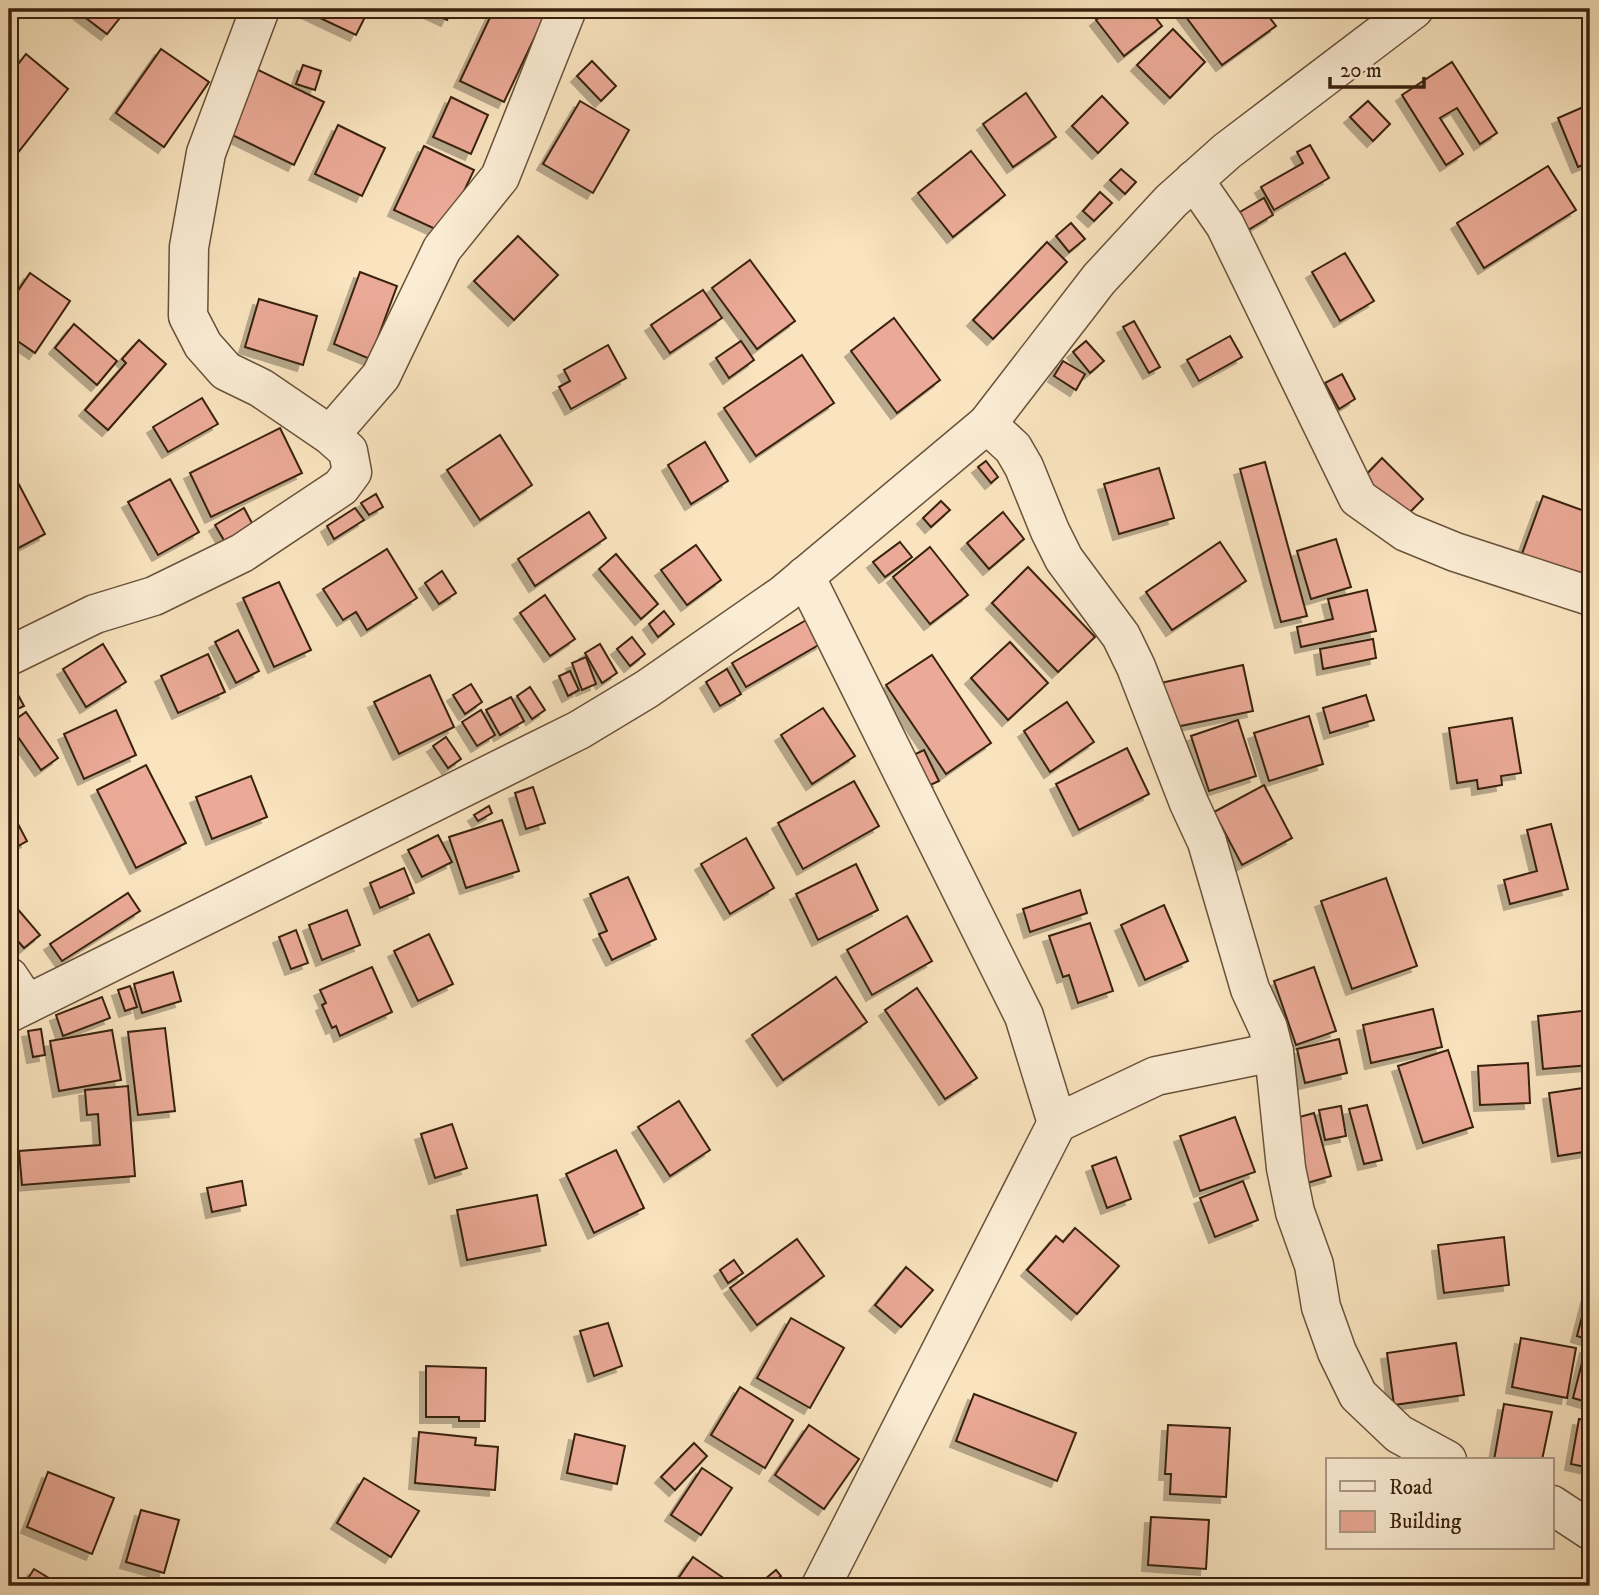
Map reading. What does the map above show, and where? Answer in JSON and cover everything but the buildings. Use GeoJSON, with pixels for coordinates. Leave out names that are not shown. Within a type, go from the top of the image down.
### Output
{"type":"FeatureCollection","features":[{"type":"Feature","properties":{"kind":"street"},"geometry":{"type":"LineString","coordinates":[[9,656],[95,614],[154,596],[242,554],[341,487],[352,472],[348,451],[330,435],[261,388],[226,370],[203,345],[188,316],[189,247],[206,153],[260,9]]}},
{"type":"Feature","properties":{"kind":"street"},"geometry":{"type":"LineString","coordinates":[[330,435],[381,376],[442,249],[500,177],[567,9]]}},
{"type":"Feature","properties":{"kind":"street"},"geometry":{"type":"LineString","coordinates":[[15,998],[579,730],[647,689],[784,594],[987,424],[1099,279],[1171,201],[1227,151],[1414,9]]}},
{"type":"Feature","properties":{"kind":"street"},"geometry":{"type":"LineString","coordinates":[[1194,180],[1225,225],[1358,498],[1406,532],[1455,552],[1590,596]]}},
{"type":"Feature","properties":{"kind":"street"},"geometry":{"type":"LineString","coordinates":[[987,424],[1013,448],[1064,559],[1121,636],[1207,842],[1250,989],[1268,1028],[1274,1052],[1288,1179],[1296,1213],[1314,1265],[1321,1307],[1336,1352],[1358,1395],[1399,1434],[1443,1458]]}},
{"type":"Feature","properties":{"kind":"street"},"geometry":{"type":"LineString","coordinates":[[805,576],[1024,1016],[1057,1123]]}},
{"type":"Feature","properties":{"kind":"street"},"geometry":{"type":"LineString","coordinates":[[821,1586],[1057,1123],[1156,1076],[1274,1052]]}},
{"type":"Feature","properties":{"kind":"street"},"geometry":{"type":"LineString","coordinates":[[1554,1506],[1590,1530]]}}]}
